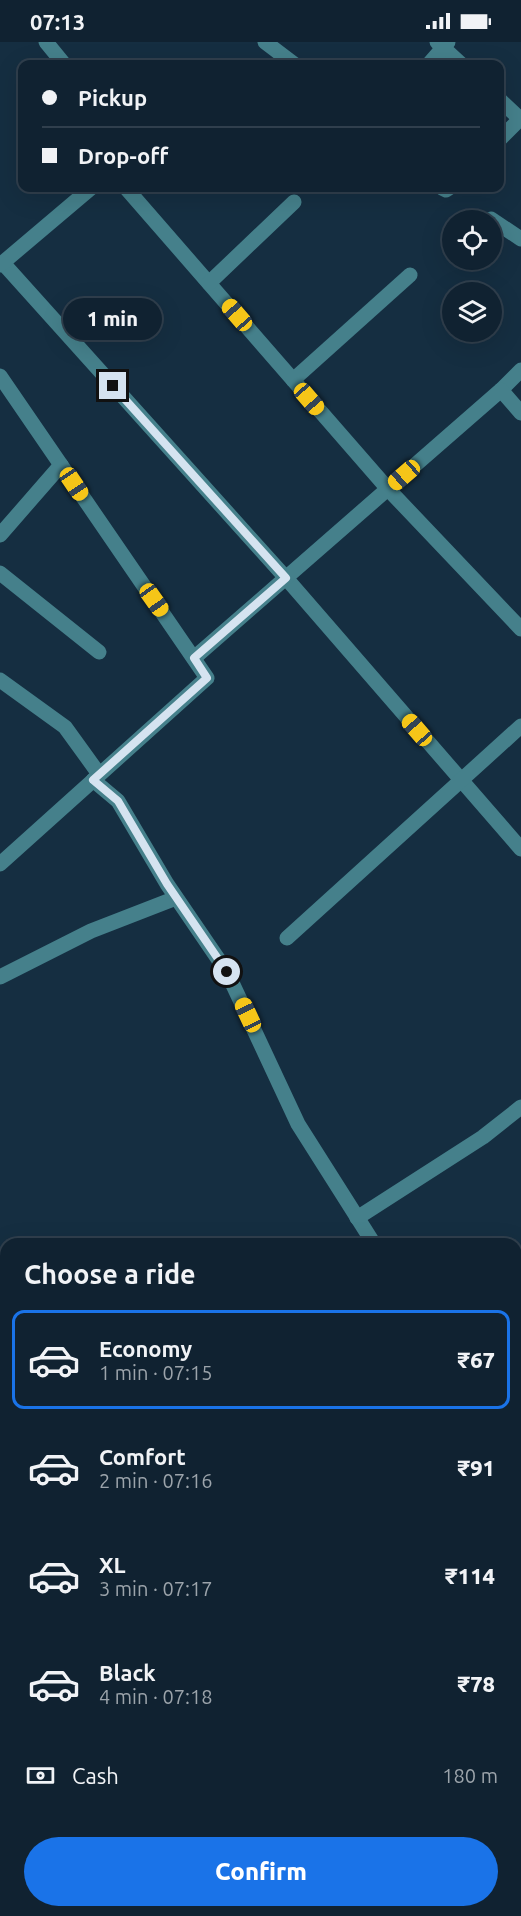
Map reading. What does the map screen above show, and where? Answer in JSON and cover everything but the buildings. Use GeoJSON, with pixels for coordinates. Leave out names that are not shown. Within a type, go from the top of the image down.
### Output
{"type":"FeatureCollection","features":[{"type":"Feature","properties":{"kind":"street"},"geometry":{"type":"LineString","coordinates":[[46,42],[61,60]]}},
{"type":"Feature","properties":{"kind":"street"},"geometry":{"type":"LineString","coordinates":[[265,42],[289,60]]}},
{"type":"Feature","properties":{"kind":"street"},"geometry":{"type":"LineString","coordinates":[[432,60],[443,44],[457,60]]}},
{"type":"Feature","properties":{"kind":"street"},"geometry":{"type":"LineString","coordinates":[[504,104],[520,119],[504,135]]}},
{"type":"Feature","properties":{"kind":"street"},"geometry":{"type":"LineString","coordinates":[[87,192],[1,264],[286,578],[521,849]]}},
{"type":"Feature","properties":{"kind":"street"},"geometry":{"type":"LineString","coordinates":[[129,192],[388,489],[521,628]]}},
{"type":"Feature","properties":{"kind":"street"},"geometry":{"type":"LineString","coordinates":[[209,283],[294,202]]}},
{"type":"Feature","properties":{"kind":"street"},"geometry":{"type":"LineString","coordinates":[[502,226],[521,239]]}},
{"type":"Feature","properties":{"kind":"street"},"geometry":{"type":"LineString","coordinates":[[293,380],[410,275]]}},
{"type":"Feature","properties":{"kind":"street"},"geometry":{"type":"LineString","coordinates":[[194,658],[521,370]]}},
{"type":"Feature","properties":{"kind":"street"},"geometry":{"type":"LineString","coordinates":[[0,376],[207,678],[0,864]]}},
{"type":"Feature","properties":{"kind":"street"},"geometry":{"type":"LineString","coordinates":[[501,390],[521,413]]}},
{"type":"Feature","properties":{"kind":"street"},"geometry":{"type":"LineString","coordinates":[[0,535],[61,465]]}},
{"type":"Feature","properties":{"kind":"street"},"geometry":{"type":"LineString","coordinates":[[0,573],[99,652]]}},
{"type":"Feature","properties":{"kind":"street"},"geometry":{"type":"LineString","coordinates":[[0,680],[65,727],[96,777],[118,801],[176,898],[227,972],[298,1124],[370,1238]]}},
{"type":"Feature","properties":{"kind":"street"},"geometry":{"type":"LineString","coordinates":[[287,938],[521,726]]}},
{"type":"Feature","properties":{"kind":"street"},"geometry":{"type":"LineString","coordinates":[[0,977],[91,931],[176,898]]}},
{"type":"Feature","properties":{"kind":"street"},"geometry":{"type":"LineString","coordinates":[[357,1218],[483,1137],[521,1107]]}},
{"type":"Feature","properties":{"kind":"route"},"geometry":{"type":"LineString","coordinates":[[113,386],[286,578],[194,658],[207,678],[93,780],[118,801],[167,884],[227,972]]}}]}
